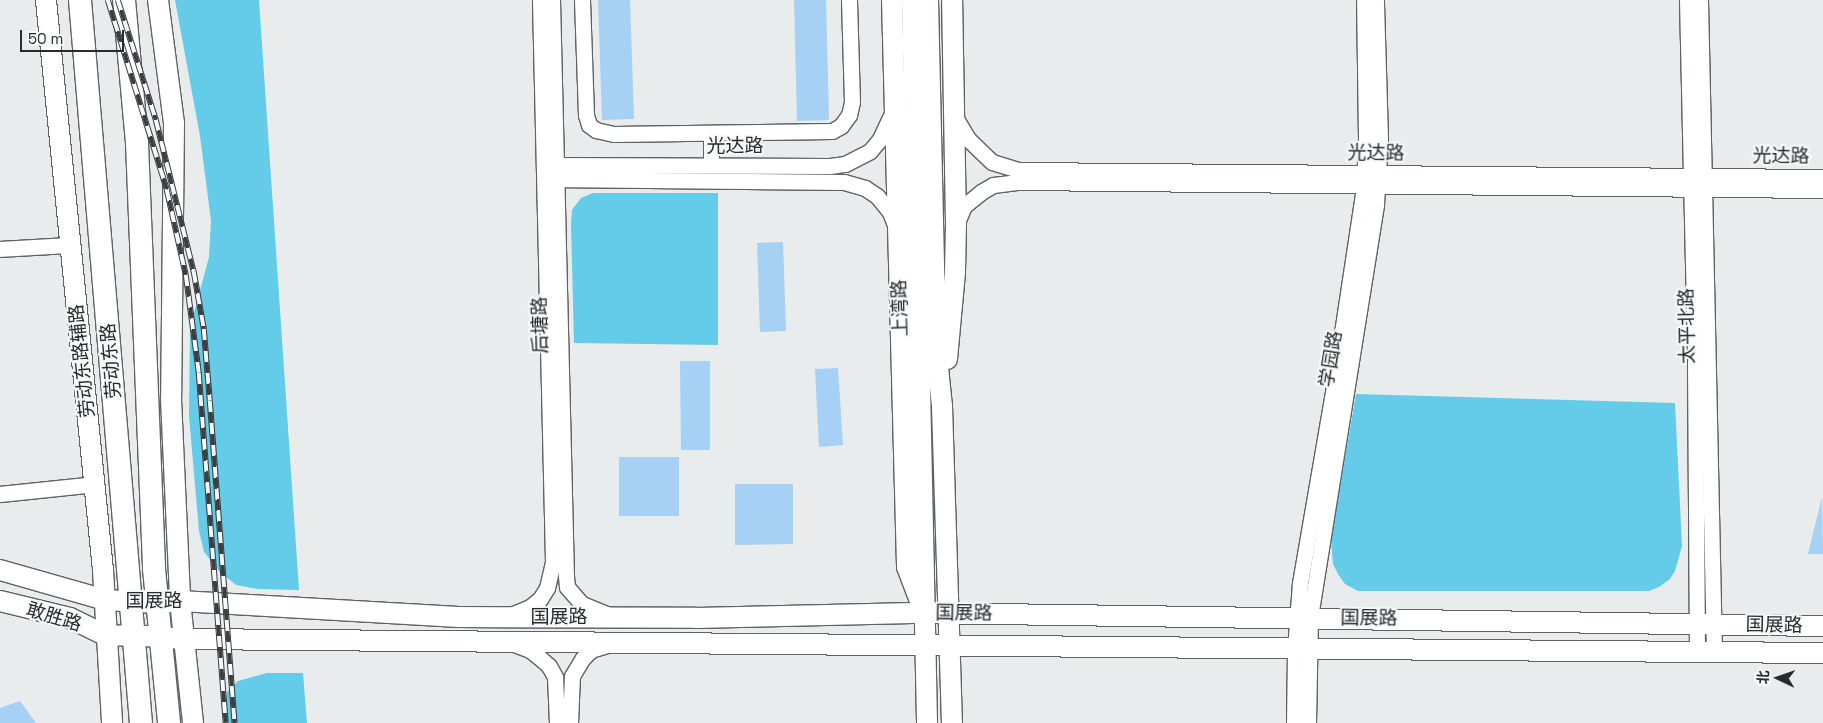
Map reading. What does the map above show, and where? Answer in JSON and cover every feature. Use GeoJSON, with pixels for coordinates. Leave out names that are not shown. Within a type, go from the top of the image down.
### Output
{"type":"FeatureCollection","features":[{"type":"Feature","properties":{"kind":"highway","name":"劳动东路"},"geometry":{"type":"LineString","coordinates":[[80,0],[141,723]]}},
{"type":"Feature","properties":{"kind":"highway","name":"劳动东路"},"geometry":{"type":"LineString","coordinates":[[124,0],[137,143],[154,569],[169,723]]}},
{"type":"Feature","properties":{"kind":"main road","name":"劳动东路辅路"},"geometry":{"type":"LineString","coordinates":[[46,0],[95,484],[105,600],[112,723]]}},
{"type":"Feature","properties":{"kind":"main road"},"geometry":{"type":"LineString","coordinates":[[158,0],[174,123],[171,399],[180,601],[193,723]]}},
{"type":"Feature","properties":{"kind":"main road","name":"上湾路"},"geometry":{"type":"LineString","coordinates":[[892,0],[907,567],[924,613]]}},
{"type":"Feature","properties":{"kind":"main road","name":"上湾路"},"geometry":{"type":"LineString","coordinates":[[912,0],[926,723]]}},
{"type":"Feature","properties":{"kind":"main road","name":"上湾路"},"geometry":{"type":"LineString","coordinates":[[928,0],[936,348],[942,406],[952,723]]}},
{"type":"Feature","properties":{"kind":"main road","name":"上湾路"},"geometry":{"type":"LineString","coordinates":[[942,406],[955,272],[956,224],[952,0]]}},
{"type":"Feature","properties":{"kind":"main road","name":"敢胜路"},"geometry":{"type":"LineString","coordinates":[[0,570],[105,600]]}},
{"type":"Feature","properties":{"kind":"main road","name":"国展路"},"geometry":{"type":"LineString","coordinates":[[105,600],[157,603],[180,601],[506,617],[620,618],[948,613],[1823,626]]}},
{"type":"Feature","properties":{"kind":"main road","name":"敢胜路"},"geometry":{"type":"LineString","coordinates":[[0,601],[70,618],[107,636]]}},
{"type":"Feature","properties":{"kind":"main road","name":"国展路"},"geometry":{"type":"LineString","coordinates":[[107,636],[508,642],[1823,653]]}},
{"type":"Feature","properties":{"kind":"street","name":"后塘路"},"geometry":{"type":"LineString","coordinates":[[540,0],[550,172],[567,587],[582,604],[620,618]]}},
{"type":"Feature","properties":{"kind":"street","name":"后塘路"},"geometry":{"type":"LineString","coordinates":[[506,617],[530,607],[540,599],[552,575],[550,172],[552,0]]}},
{"type":"Feature","properties":{"kind":"street"},"geometry":{"type":"LineString","coordinates":[[582,0],[585,103],[589,125],[596,130],[614,134],[820,133],[832,131],[841,126],[849,115],[852,102],[849,0]]}},
{"type":"Feature","properties":{"kind":"street","name":"学园路"},"geometry":{"type":"LineString","coordinates":[[1364,0],[1371,180]]}},
{"type":"Feature","properties":{"kind":"street","name":"学园路"},"geometry":{"type":"LineString","coordinates":[[1294,723],[1303,617],[1371,180],[1380,138],[1376,0]]}},
{"type":"Feature","properties":{"kind":"street","name":"太平北路"},"geometry":{"type":"LineString","coordinates":[[1687,0],[1698,183]]}},
{"type":"Feature","properties":{"kind":"street","name":"太平北路"},"geometry":{"type":"LineString","coordinates":[[1700,0],[1698,183],[1705,651]]}},
{"type":"Feature","properties":{"kind":"street","name":"光达路"},"geometry":{"type":"LineString","coordinates":[[550,172],[711,165],[845,164],[870,151],[880,139],[891,120],[894,105]]}},
{"type":"Feature","properties":{"kind":"street","name":"光达路"},"geometry":{"type":"LineString","coordinates":[[954,114],[961,130],[976,148],[992,162],[1018,170],[1371,180]]}},
{"type":"Feature","properties":{"kind":"street"},"geometry":{"type":"LineString","coordinates":[[711,134],[711,165]]}},
{"type":"Feature","properties":{"kind":"street","name":"光达路"},"geometry":{"type":"LineString","coordinates":[[550,172],[844,182],[865,188],[877,196],[890,212],[898,232]]}},
{"type":"Feature","properties":{"kind":"street","name":"光达路"},"geometry":{"type":"LineString","coordinates":[[1698,183],[1823,177]]}},
{"type":"Feature","properties":{"kind":"street","name":"光达路"},"geometry":{"type":"LineString","coordinates":[[956,224],[959,214],[970,200],[993,185],[1008,182],[1371,180],[1698,183],[1823,190]]}},
{"type":"Feature","properties":{"kind":"street"},"geometry":{"type":"LineString","coordinates":[[0,249],[70,246]]}},
{"type":"Feature","properties":{"kind":"street"},"geometry":{"type":"LineString","coordinates":[[0,494],[95,484]]}},
{"type":"Feature","properties":{"kind":"street"},"geometry":{"type":"LineString","coordinates":[[508,642],[530,650],[549,666],[555,677],[557,723]]}},
{"type":"Feature","properties":{"kind":"street"},"geometry":{"type":"LineString","coordinates":[[570,723],[570,686],[577,667],[591,650],[620,642]]}},
{"type":"Feature","properties":{"kind":"street","name":"学园路"},"geometry":{"type":"LineString","coordinates":[[1301,649],[1308,723]]}},
{"type":"Feature","properties":{"kind":"shaded area"},"geometry":{"type":"Polygon","coordinates":[[[175,0],[259,0],[299,590],[258,589],[236,585],[219,571],[204,552],[199,531],[189,416],[190,328],[209,257],[211,221],[200,136],[175,0]]]}},
{"type":"Feature","properties":{"kind":"shaded area"},"geometry":{"type":"Polygon","coordinates":[[[593,193],[718,193],[718,345],[574,343],[572,210],[581,198],[593,193]]]}},
{"type":"Feature","properties":{"kind":"shaded area"},"geometry":{"type":"Polygon","coordinates":[[[1356,394],[1675,403],[1682,546],[1675,571],[1670,579],[1649,591],[1358,591],[1345,584],[1333,564],[1331,540],[1356,394]]]}},
{"type":"Feature","properties":{"kind":"shaded area"},"geometry":{"type":"Polygon","coordinates":[[[267,673],[303,673],[307,723],[227,723],[227,692],[238,681],[267,673]]]}},
{"type":"Feature","properties":{"kind":"building"},"geometry":{"type":"Polygon","coordinates":[[[598,0],[630,0],[634,119],[602,120],[598,0]]]}},
{"type":"Feature","properties":{"kind":"building"},"geometry":{"type":"Polygon","coordinates":[[[794,0],[826,0],[829,120],[797,121],[794,0]]]}},
{"type":"Feature","properties":{"kind":"building"},"geometry":{"type":"Polygon","coordinates":[[[783,242],[786,331],[760,332],[757,243],[783,242]]]}},
{"type":"Feature","properties":{"kind":"building"},"geometry":{"type":"Polygon","coordinates":[[[680,361],[710,361],[710,450],[681,450],[680,361]]]}},
{"type":"Feature","properties":{"kind":"building"},"geometry":{"type":"Polygon","coordinates":[[[838,368],[843,445],[819,447],[815,369],[838,368]]]}},
{"type":"Feature","properties":{"kind":"building"},"geometry":{"type":"Polygon","coordinates":[[[619,457],[679,457],[679,516],[619,516],[619,457]]]}},
{"type":"Feature","properties":{"kind":"building"},"geometry":{"type":"Polygon","coordinates":[[[735,484],[793,484],[793,544],[735,545],[735,484]]]}},
{"type":"Feature","properties":{"kind":"building"},"geometry":{"type":"Polygon","coordinates":[[[1822,497],[1823,554],[1808,554],[1822,497]]]}},
{"type":"Feature","properties":{"kind":"building"},"geometry":{"type":"Polygon","coordinates":[[[20,701],[36,723],[0,723],[0,708],[20,701]]]}},
{"type":"Feature","properties":{"kind":"railway"},"geometry":{"type":"LineString","coordinates":[[108,0],[167,190],[186,275],[199,373],[226,723]]}},
{"type":"Feature","properties":{"kind":"railway"},"geometry":{"type":"LineString","coordinates":[[118,0],[156,120],[194,272],[204,329],[235,723]]}}]}
